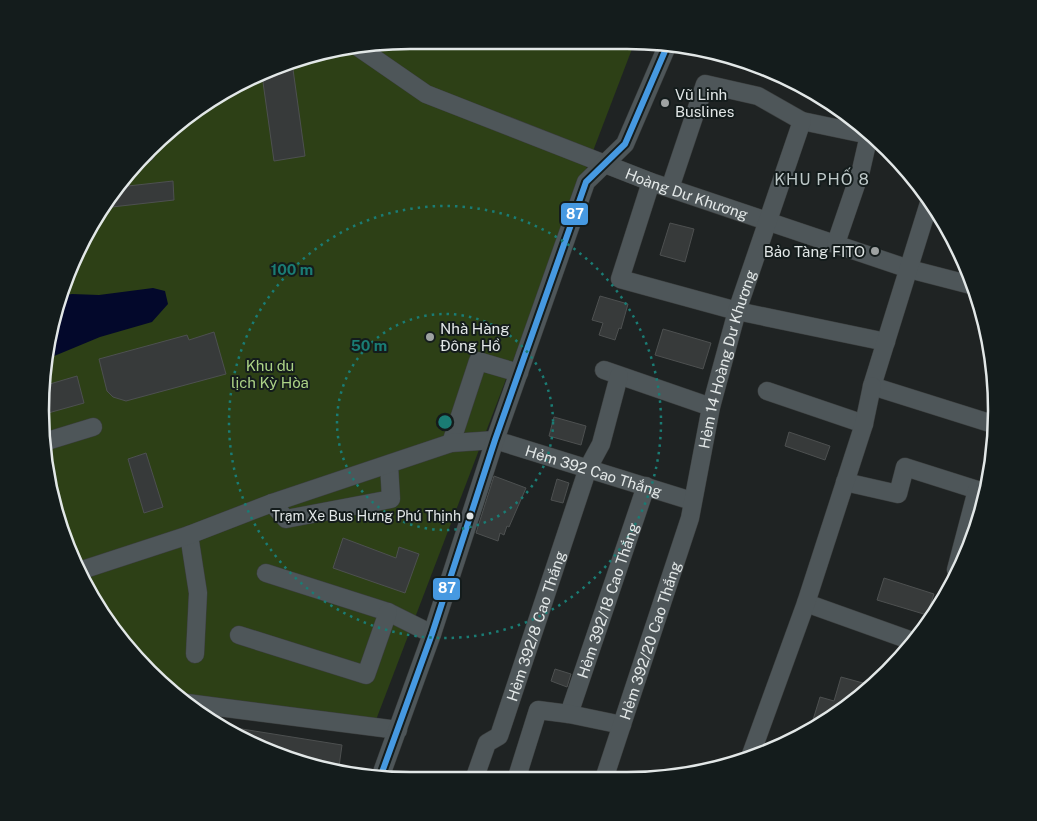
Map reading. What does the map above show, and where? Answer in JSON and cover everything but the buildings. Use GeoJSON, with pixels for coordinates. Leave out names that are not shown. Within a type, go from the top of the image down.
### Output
{"type":"FeatureCollection","features":[{"type":"Feature","properties":{"kind":"street"},"geometry":{"type":"LineString","coordinates":[[384,771],[432,634],[495,440],[586,182],[625,144],[665,51]]}},
{"type":"Feature","properties":{"kind":"street","name":"Hoàng Dư Khương"},"geometry":{"type":"LineString","coordinates":[[365,52],[426,94],[651,182],[909,269],[965,283]]}},
{"type":"Feature","properties":{"kind":"street"},"geometry":{"type":"LineString","coordinates":[[670,188],[705,84],[758,96],[802,121],[856,131]]}},
{"type":"Feature","properties":{"kind":"street","name":"Hẻm 14 Hoàng Dư Khương"},"geometry":{"type":"LineString","coordinates":[[692,500],[711,407],[737,311],[802,121]]}},
{"type":"Feature","properties":{"kind":"street"},"geometry":{"type":"LineString","coordinates":[[836,243],[860,170],[867,141]]}},
{"type":"Feature","properties":{"kind":"street"},"geometry":{"type":"LineString","coordinates":[[651,182],[620,279],[737,311],[886,342]]}},
{"type":"Feature","properties":{"kind":"street"},"geometry":{"type":"LineString","coordinates":[[756,748],[864,424],[872,386],[927,210]]}},
{"type":"Feature","properties":{"kind":"street"},"geometry":{"type":"LineString","coordinates":[[451,443],[478,362],[519,373]]}},
{"type":"Feature","properties":{"kind":"street","name":"Hẻm 392/8 Cao Thắng"},"geometry":{"type":"LineString","coordinates":[[477,772],[487,742],[499,736],[588,468],[601,444],[611,372],[711,407]]}},
{"type":"Feature","properties":{"kind":"street"},"geometry":{"type":"LineString","coordinates":[[872,386],[987,422]]}},
{"type":"Feature","properties":{"kind":"street"},"geometry":{"type":"LineString","coordinates":[[767,390],[864,424]]}},
{"type":"Feature","properties":{"kind":"street"},"geometry":{"type":"LineString","coordinates":[[51,440],[93,427]]}},
{"type":"Feature","properties":{"kind":"street"},"geometry":{"type":"LineString","coordinates":[[86,569],[188,535],[272,503],[451,443],[495,440]]}},
{"type":"Feature","properties":{"kind":"street","name":"Hẻm 392 Cao Thắng"},"geometry":{"type":"LineString","coordinates":[[495,440],[692,500]]}},
{"type":"Feature","properties":{"kind":"street"},"geometry":{"type":"LineString","coordinates":[[272,503],[286,519],[391,499],[389,465]]}},
{"type":"Feature","properties":{"kind":"street"},"geometry":{"type":"LineString","coordinates":[[845,482],[898,494],[905,467],[979,491]]}},
{"type":"Feature","properties":{"kind":"street","name":"Hẻm 392/18 Cao Thắng"},"geometry":{"type":"LineString","coordinates":[[569,714],[646,486]]}},
{"type":"Feature","properties":{"kind":"street","name":"Hẻm 392/20 Cao Thắng"},"geometry":{"type":"LineString","coordinates":[[606,772],[690,518],[692,500]]}},
{"type":"Feature","properties":{"kind":"street"},"geometry":{"type":"LineString","coordinates":[[188,535],[198,593],[195,654]]}},
{"type":"Feature","properties":{"kind":"street"},"geometry":{"type":"LineString","coordinates":[[266,573],[388,612],[432,634]]}},
{"type":"Feature","properties":{"kind":"street"},"geometry":{"type":"LineString","coordinates":[[806,603],[906,639]]}},
{"type":"Feature","properties":{"kind":"street"},"geometry":{"type":"LineString","coordinates":[[239,635],[366,675],[388,612]]}},
{"type":"Feature","properties":{"kind":"street"},"geometry":{"type":"LineString","coordinates":[[201,705],[398,730]]}},
{"type":"Feature","properties":{"kind":"street"},"geometry":{"type":"LineString","coordinates":[[509,709],[535,717]]}},
{"type":"Feature","properties":{"kind":"street"},"geometry":{"type":"LineString","coordinates":[[518,772],[538,710],[569,714],[622,725]]}},
{"type":"Feature","properties":{"kind":"green space","name":"Khu du lịch Kỳ Hòa"},"geometry":{"type":"Polygon","coordinates":[[[632,49],[371,733],[218,716],[190,697],[155,666],[124,631],[97,591],[76,549],[61,504],[52,458],[50,434],[49,410],[52,363],[61,317],[76,272],[97,230],[110,210],[124,190],[155,155],[190,124],[210,110],[230,97],[272,76],[317,61],[363,52],[387,50],[632,49]]]}},
{"type":"Feature","properties":{"kind":"water"},"geometry":{"type":"Polygon","coordinates":[[[153,288],[165,291],[168,304],[152,322],[100,337],[53,356],[68,295],[99,295],[153,288]]]}},
{"type":"Feature","properties":{"kind":"transit line","name":"87"},"geometry":{"type":"LineString","coordinates":[[383,771],[432,634],[495,440],[586,182],[625,144],[665,51]]}},
{"type":"Feature","properties":{"kind":"place","name":"Vũ Linh Buslines"},"geometry":{"type":"Point","coordinates":[665,103]}},
{"type":"Feature","properties":{"kind":"place","name":"Bảo Tàng FITO"},"geometry":{"type":"Point","coordinates":[875,251]}},
{"type":"Feature","properties":{"kind":"place","name":"Nhà Hàng Đông Hồ"},"geometry":{"type":"Point","coordinates":[430,337]}},
{"type":"Feature","properties":{"kind":"place","name":"Trạm Xe Bus Hưng Phú Thịnh"},"geometry":{"type":"Point","coordinates":[470,516]}},
{"type":"Feature","properties":{"kind":"district","name":"KHU PHỐ 8"},"geometry":{"type":"Point","coordinates":[822,179]}}]}
